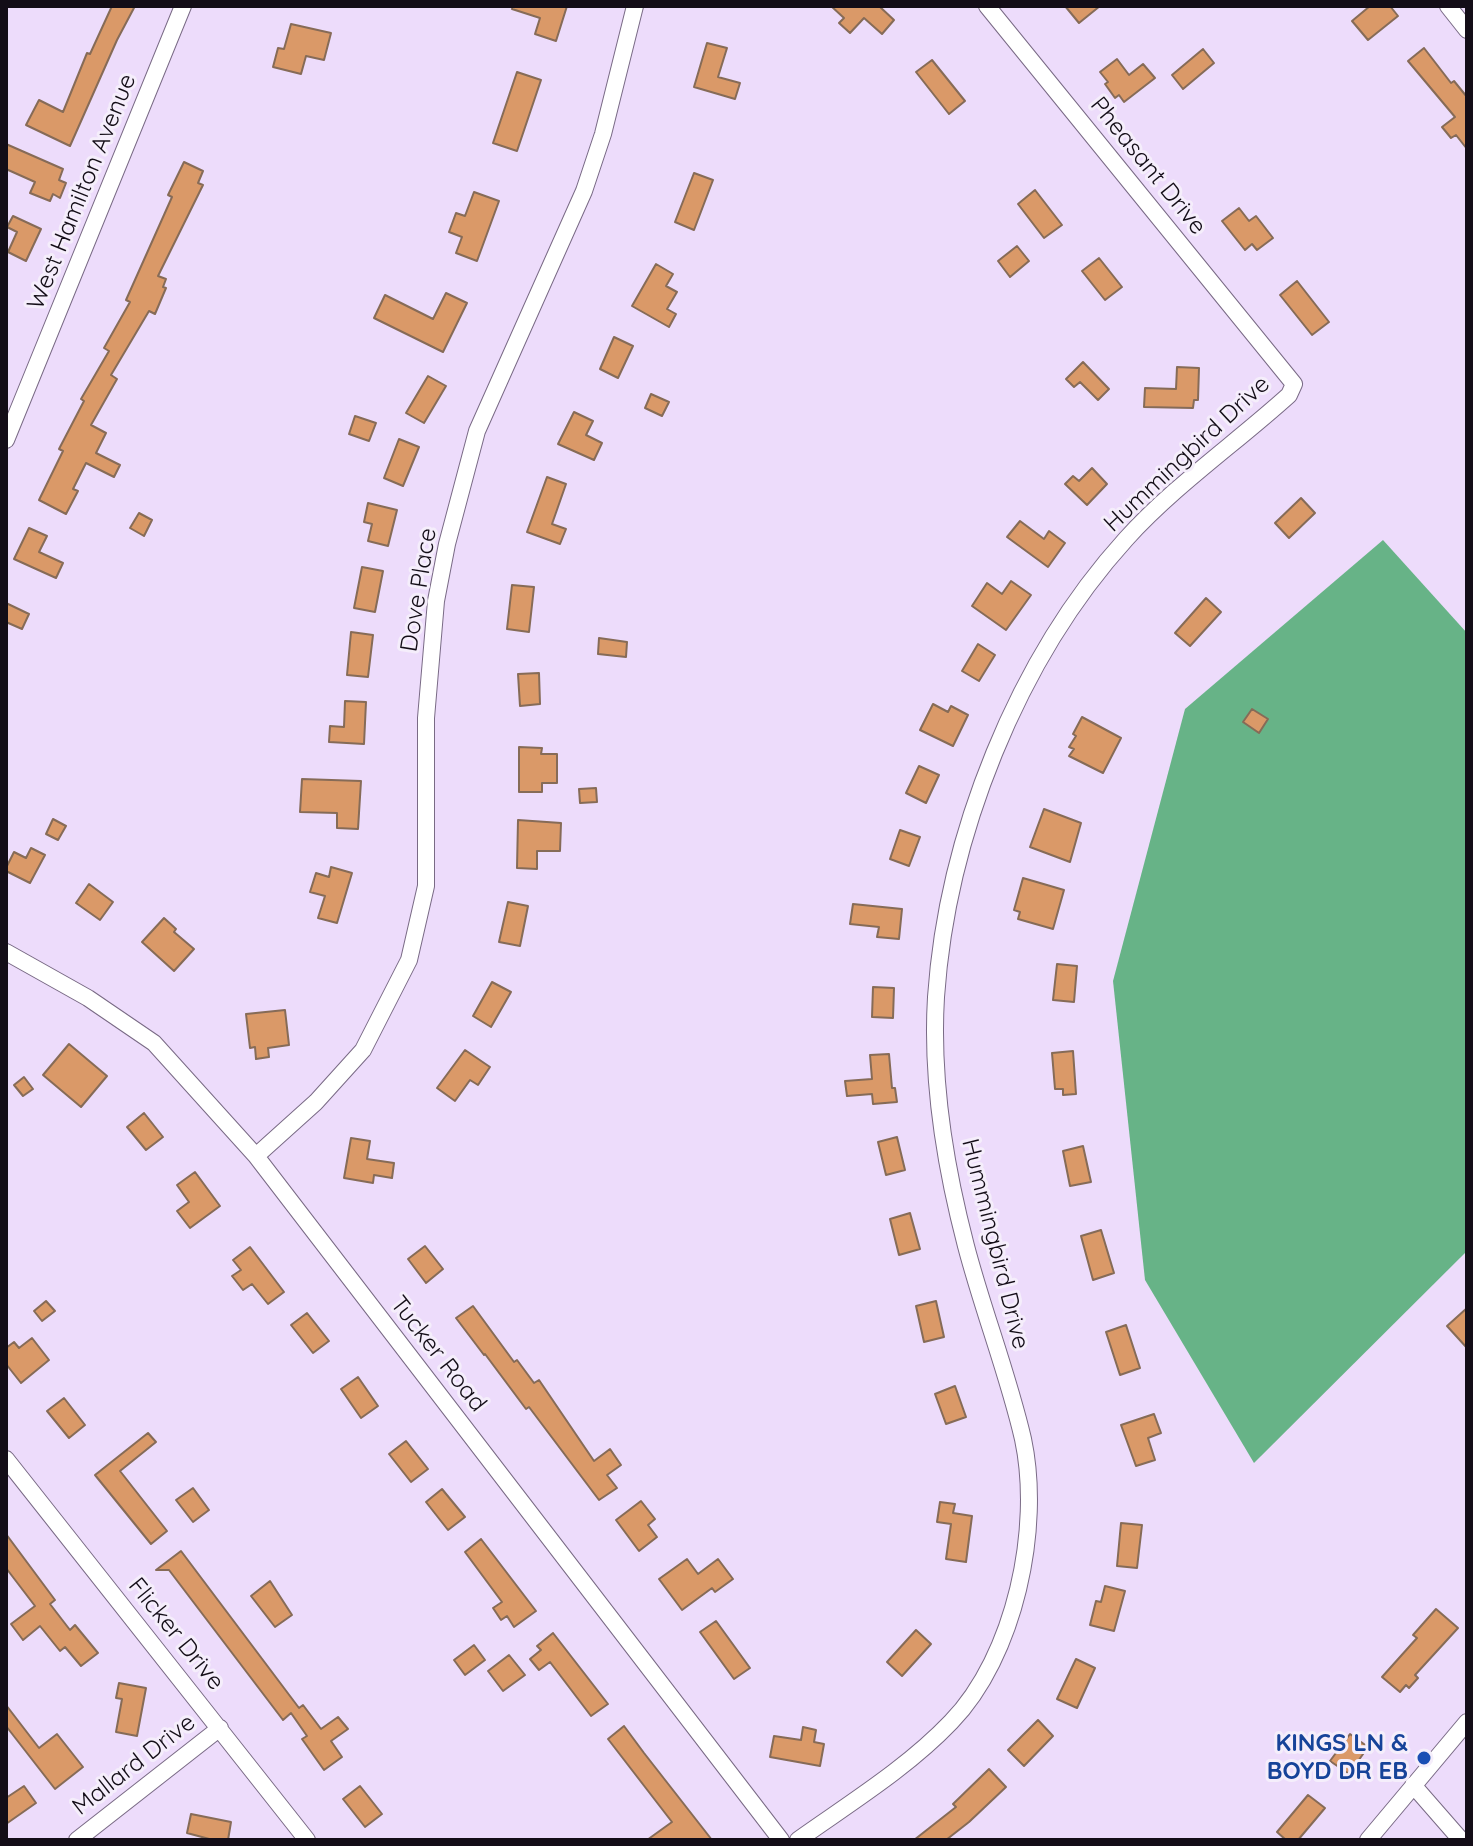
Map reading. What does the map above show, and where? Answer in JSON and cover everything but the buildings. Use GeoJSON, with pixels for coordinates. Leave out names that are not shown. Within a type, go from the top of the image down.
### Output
{"type":"FeatureCollection","features":[{"type":"Feature","properties":{"kind":"street","name":"West Hamilton Avenue"},"geometry":{"type":"LineString","coordinates":[[6,440],[183,6]]}},
{"type":"Feature","properties":{"kind":"street","name":"Dove Place"},"geometry":{"type":"LineString","coordinates":[[256,1156],[316,1102],[363,1050],[409,960],[426,886],[426,718],[436,601],[447,544],[477,431],[589,177],[635,6]]}},
{"type":"Feature","properties":{"kind":"street","name":"Pheasant Drive"},"geometry":{"type":"LineString","coordinates":[[987,6],[1270,356]]}},
{"type":"Feature","properties":{"kind":"street"},"geometry":{"type":"LineString","coordinates":[[1448,6],[1467,30]]}},
{"type":"Feature","properties":{"kind":"street","name":"Hummingbird Drive"},"geometry":{"type":"LineString","coordinates":[[798,1840],[913,1758],[955,1719],[994,1661],[1015,1606],[1030,1517],[1023,1442],[965,1243],[939,1099],[936,1011],[941,952],[951,894],[971,814],[1008,722],[1073,607],[1126,539],[1289,395],[1294,384],[1270,356]]}},
{"type":"Feature","properties":{"kind":"street","name":"Tucker Road"},"geometry":{"type":"LineString","coordinates":[[6,952],[88,998],[154,1043],[256,1156],[781,1840]]}},
{"type":"Feature","properties":{"kind":"street","name":"Flicker Drive"},"geometry":{"type":"LineString","coordinates":[[6,1459],[307,1840]]}},
{"type":"Feature","properties":{"kind":"street"},"geometry":{"type":"LineString","coordinates":[[1368,1840],[1467,1722]]}},
{"type":"Feature","properties":{"kind":"street","name":"Mallard Drive"},"geometry":{"type":"LineString","coordinates":[[77,1840],[220,1728]]}},
{"type":"Feature","properties":{"kind":"street"},"geometry":{"type":"LineString","coordinates":[[1413,1785],[1461,1840]]}},
{"type":"Feature","properties":{"kind":"green space"},"geometry":{"type":"Polygon","coordinates":[[[1383,540],[1467,633],[1467,1251],[1254,1463],[1145,1280],[1113,981],[1185,709],[1383,540]]]}},
{"type":"Feature","properties":{"kind":"place","name":"KINGS LN & BOYD DR EB"},"geometry":{"type":"Point","coordinates":[1424,1758]}}]}
